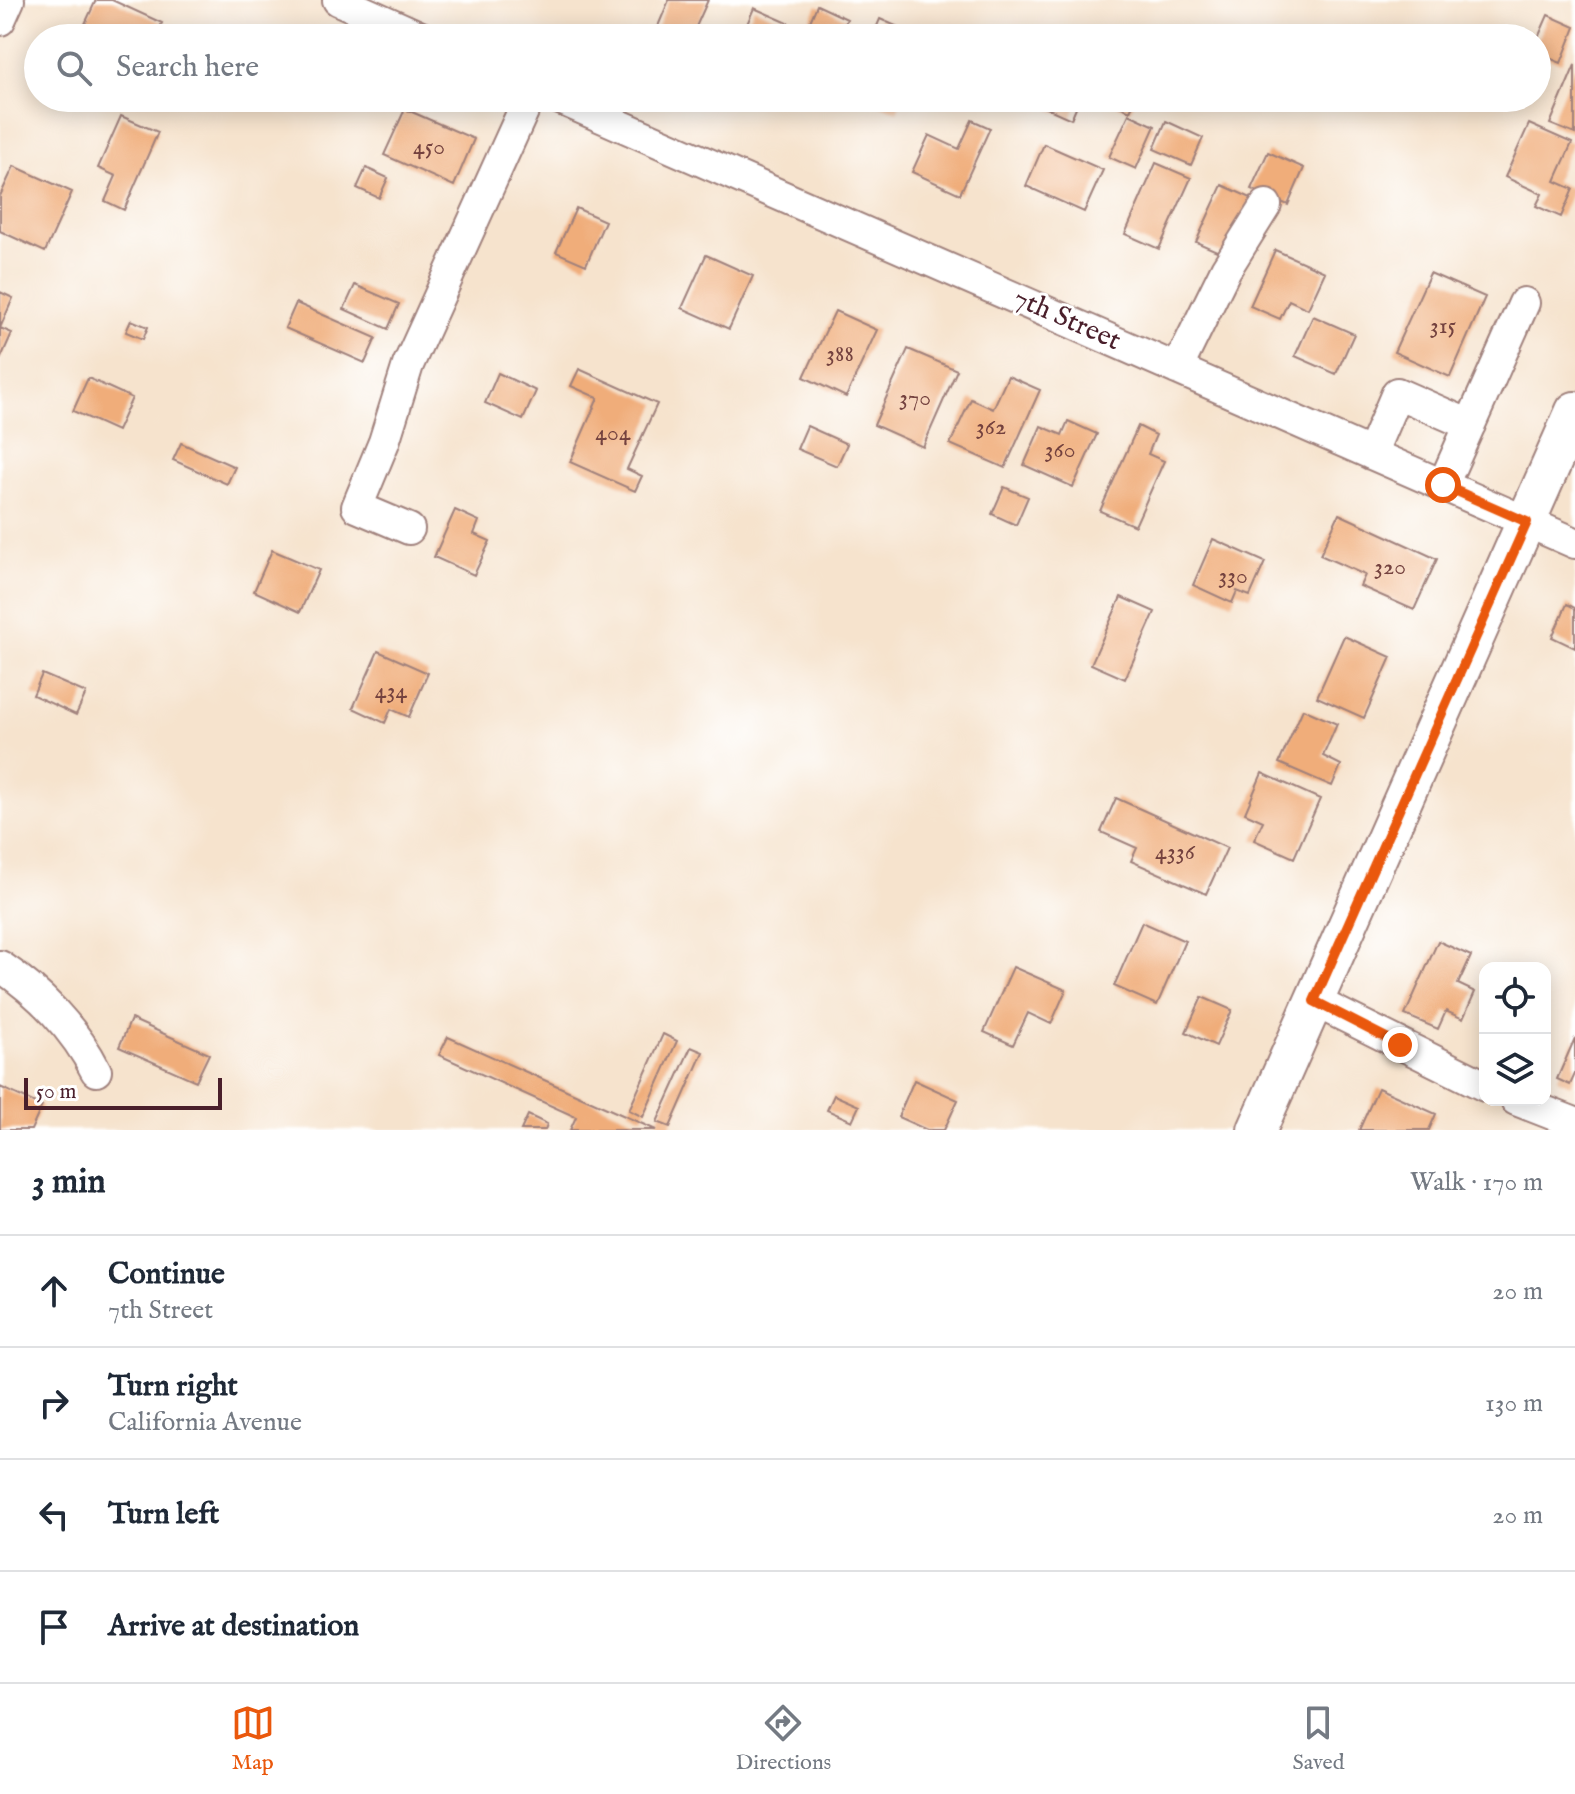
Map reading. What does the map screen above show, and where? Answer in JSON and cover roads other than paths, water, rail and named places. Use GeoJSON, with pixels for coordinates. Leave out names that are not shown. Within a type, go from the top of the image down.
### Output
{"type":"FeatureCollection","features":[{"type":"Feature","properties":{"kind":"main road"},"geometry":{"type":"LineString","coordinates":[[1257,1130],[1575,411]]}},
{"type":"Feature","properties":{"kind":"street"},"geometry":{"type":"LineString","coordinates":[[0,20],[9,0]]}},
{"type":"Feature","properties":{"kind":"street"},"geometry":{"type":"LineString","coordinates":[[338,0],[392,24]]}},
{"type":"Feature","properties":{"kind":"street"},"geometry":{"type":"LineString","coordinates":[[409,529],[357,507],[384,442],[408,365],[523,112]]}},
{"type":"Feature","properties":{"kind":"street","name":"7th Street"},"geometry":{"type":"LineString","coordinates":[[590,112],[1575,543]]}},
{"type":"Feature","properties":{"kind":"street"},"geometry":{"type":"LineString","coordinates":[[1177,369],[1226,269],[1266,205]]}},
{"type":"Feature","properties":{"kind":"street"},"geometry":{"type":"LineString","coordinates":[[1443,485],[1524,303]]}},
{"type":"Feature","properties":{"kind":"street"},"geometry":{"type":"LineString","coordinates":[[1371,454],[1397,393],[1470,425]]}},
{"type":"Feature","properties":{"kind":"street"},"geometry":{"type":"LineString","coordinates":[[0,966],[14,975],[66,1024],[96,1071]]}},
{"type":"Feature","properties":{"kind":"street"},"geometry":{"type":"LineString","coordinates":[[1314,1001],[1479,1083]]}},
{"type":"Feature","properties":{"kind":"street"},"geometry":{"type":"LineString","coordinates":[[1531,1106],[1575,1123]]}}]}
